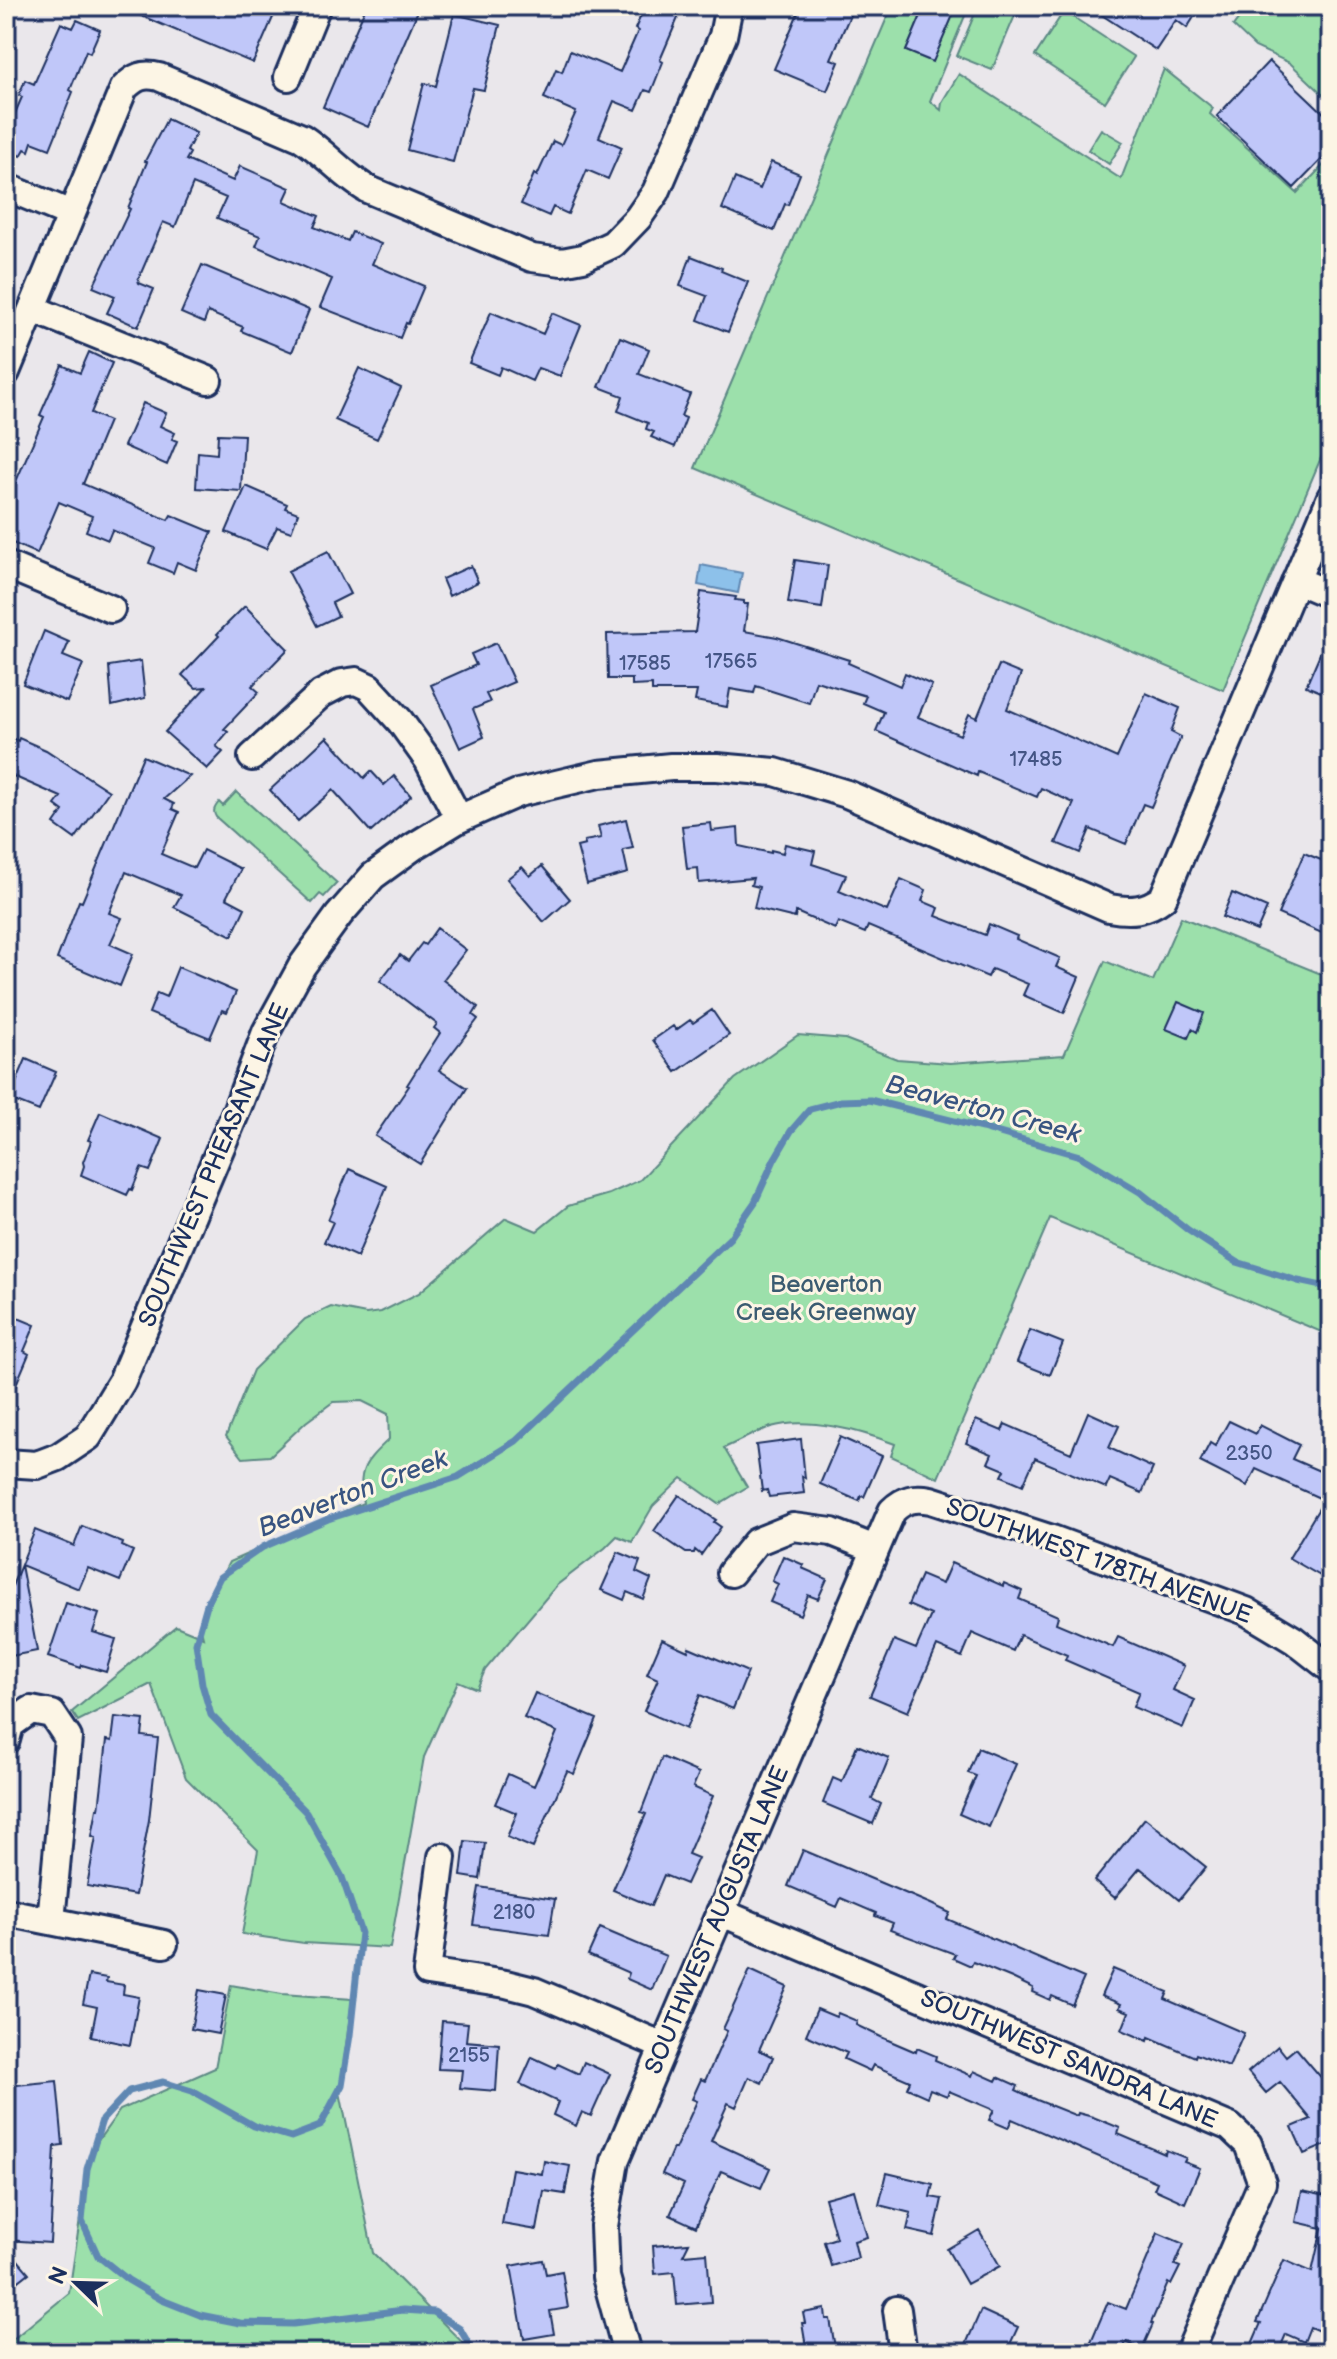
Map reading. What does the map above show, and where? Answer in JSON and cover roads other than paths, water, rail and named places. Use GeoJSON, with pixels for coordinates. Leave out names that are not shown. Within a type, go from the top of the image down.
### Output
{"type":"FeatureCollection","features":[{"type":"Feature","properties":{"kind":"street"},"geometry":{"type":"LineString","coordinates":[[288,77],[317,6]]}},
{"type":"Feature","properties":{"kind":"street"},"geometry":{"type":"LineString","coordinates":[[6,372],[124,88],[133,79],[144,74],[159,77],[302,138],[320,150],[350,179],[367,189],[532,258],[562,262],[583,258],[613,244],[638,218],[656,192],[723,36],[729,6]]}},
{"type":"Feature","properties":{"kind":"street"},"geometry":{"type":"LineString","coordinates":[[6,187],[71,214]]}},
{"type":"Feature","properties":{"kind":"street"},"geometry":{"type":"LineString","coordinates":[[33,309],[208,380]]}},
{"type":"Feature","properties":{"kind":"street"},"geometry":{"type":"LineString","coordinates":[[1331,497],[1296,580],[1331,595]]}},
{"type":"Feature","properties":{"kind":"street"},"geometry":{"type":"LineString","coordinates":[[6,565],[111,609]]}},
{"type":"Feature","properties":{"kind":"street","name":"SOUTHWEST PHEASANT LANE"},"geometry":{"type":"LineString","coordinates":[[6,1463],[37,1465],[58,1457],[88,1437],[122,1381],[237,1109],[266,1032],[302,966],[339,915],[373,876],[413,847],[459,819],[518,793],[599,774],[671,767],[717,767],[775,772],[847,794],[1109,908],[1128,911],[1146,909],[1163,898],[1296,580]]}},
{"type":"Feature","properties":{"kind":"street"},"geometry":{"type":"LineString","coordinates":[[252,757],[321,694],[342,683],[356,681],[369,687],[400,721],[428,760],[459,819]]}},
{"type":"Feature","properties":{"kind":"street","name":"SOUTHWEST 178TH AVENUE"},"geometry":{"type":"LineString","coordinates":[[901,1502],[917,1498],[931,1500],[1052,1539],[1246,1611],[1294,1640],[1331,1669]]}},
{"type":"Feature","properties":{"kind":"street","name":"SOUTHWEST AUGUSTA LANE"},"geometry":{"type":"LineString","coordinates":[[627,2353],[606,2277],[604,2226],[615,2161],[875,1549],[892,1511],[901,1502]]}},
{"type":"Feature","properties":{"kind":"street"},"geometry":{"type":"LineString","coordinates":[[731,1573],[756,1542],[793,1527],[832,1532],[875,1549]]}},
{"type":"Feature","properties":{"kind":"street"},"geometry":{"type":"LineString","coordinates":[[6,1740],[10,1725],[31,1710],[52,1714],[68,1738],[51,1921]]}},
{"type":"Feature","properties":{"kind":"street"},"geometry":{"type":"LineString","coordinates":[[442,1857],[427,1972],[534,1991],[663,2046]]}},
{"type":"Feature","properties":{"kind":"street"},"geometry":{"type":"LineString","coordinates":[[6,1912],[164,1944]]}},
{"type":"Feature","properties":{"kind":"street","name":"SOUTHWEST SANDRA LANE"},"geometry":{"type":"LineString","coordinates":[[720,1912],[1230,2127],[1248,2144],[1262,2183],[1189,2353]]}},
{"type":"Feature","properties":{"kind":"street"},"geometry":{"type":"LineString","coordinates":[[897,2310],[903,2353]]}},
{"type":"Feature","properties":{"kind":"water"},"geometry":{"type":"Polygon","coordinates":[[[701,565],[742,573],[738,593],[698,585],[701,565]]]}},
{"type":"Feature","properties":{"kind":"waterway","name":"Beaverton Creek"},"geometry":{"type":"LineString","coordinates":[[474,2353],[460,2329],[434,2312],[403,2310],[293,2324],[240,2323],[200,2315],[162,2300],[128,2280],[98,2256],[82,2221],[87,2169],[102,2120],[129,2091],[163,2082],[192,2091],[254,2126],[291,2137],[320,2126],[342,2085],[361,1933],[342,1877],[306,1812],[211,1715],[202,1684],[196,1643],[208,1601],[220,1577],[263,1547],[328,1519],[458,1477],[516,1441],[730,1238],[755,1202],[791,1131],[810,1109],[841,1101],[870,1100],[1080,1156],[1140,1192],[1188,1230],[1237,1262],[1331,1288]]}},
{"type":"Feature","properties":{"kind":"park label","name":"Beaverton Creek Greenway"},"geometry":{"type":"Point","coordinates":[826,1298]}}]}
